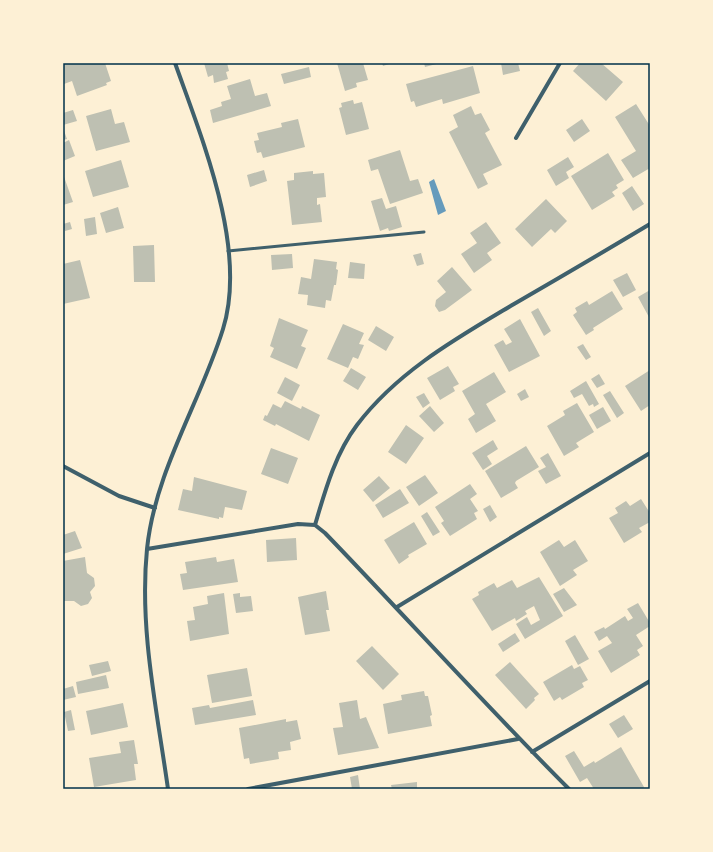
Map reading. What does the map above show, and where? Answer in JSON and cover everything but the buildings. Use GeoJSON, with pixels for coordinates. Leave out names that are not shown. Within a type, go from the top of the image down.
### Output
{"type":"FeatureCollection","features":[{"type":"Feature","properties":{"kind":"street"},"geometry":{"type":"LineString","coordinates":[[168,789],[148,647],[145,604],[147,549],[155,508],[171,457],[224,328],[230,289],[228,251],[224,219],[211,163],[175,63]]}},
{"type":"Feature","properties":{"kind":"street"},"geometry":{"type":"LineString","coordinates":[[516,138],[560,63]]}},
{"type":"Feature","properties":{"kind":"street"},"geometry":{"type":"LineString","coordinates":[[315,525],[341,450],[357,425],[387,392],[407,373],[445,345],[650,224]]}},
{"type":"Feature","properties":{"kind":"street"},"geometry":{"type":"LineString","coordinates":[[397,607],[650,453]]}},
{"type":"Feature","properties":{"kind":"street"},"geometry":{"type":"LineString","coordinates":[[63,466],[119,496],[155,508]]}},
{"type":"Feature","properties":{"kind":"street"},"geometry":{"type":"LineString","coordinates":[[147,549],[298,524],[315,525],[325,533],[397,607],[518,739],[569,789]]}},
{"type":"Feature","properties":{"kind":"street"},"geometry":{"type":"LineString","coordinates":[[532,752],[650,681]]}},
{"type":"Feature","properties":{"kind":"street"},"geometry":{"type":"LineString","coordinates":[[248,789],[518,739]]}},
{"type":"Feature","properties":{"kind":"lane"},"geometry":{"type":"LineString","coordinates":[[228,251],[424,232]]}},
{"type":"Feature","properties":{"kind":"water"},"geometry":{"type":"Polygon","coordinates":[[[434,179],[446,211],[438,215],[429,182],[434,179]]]}}]}
